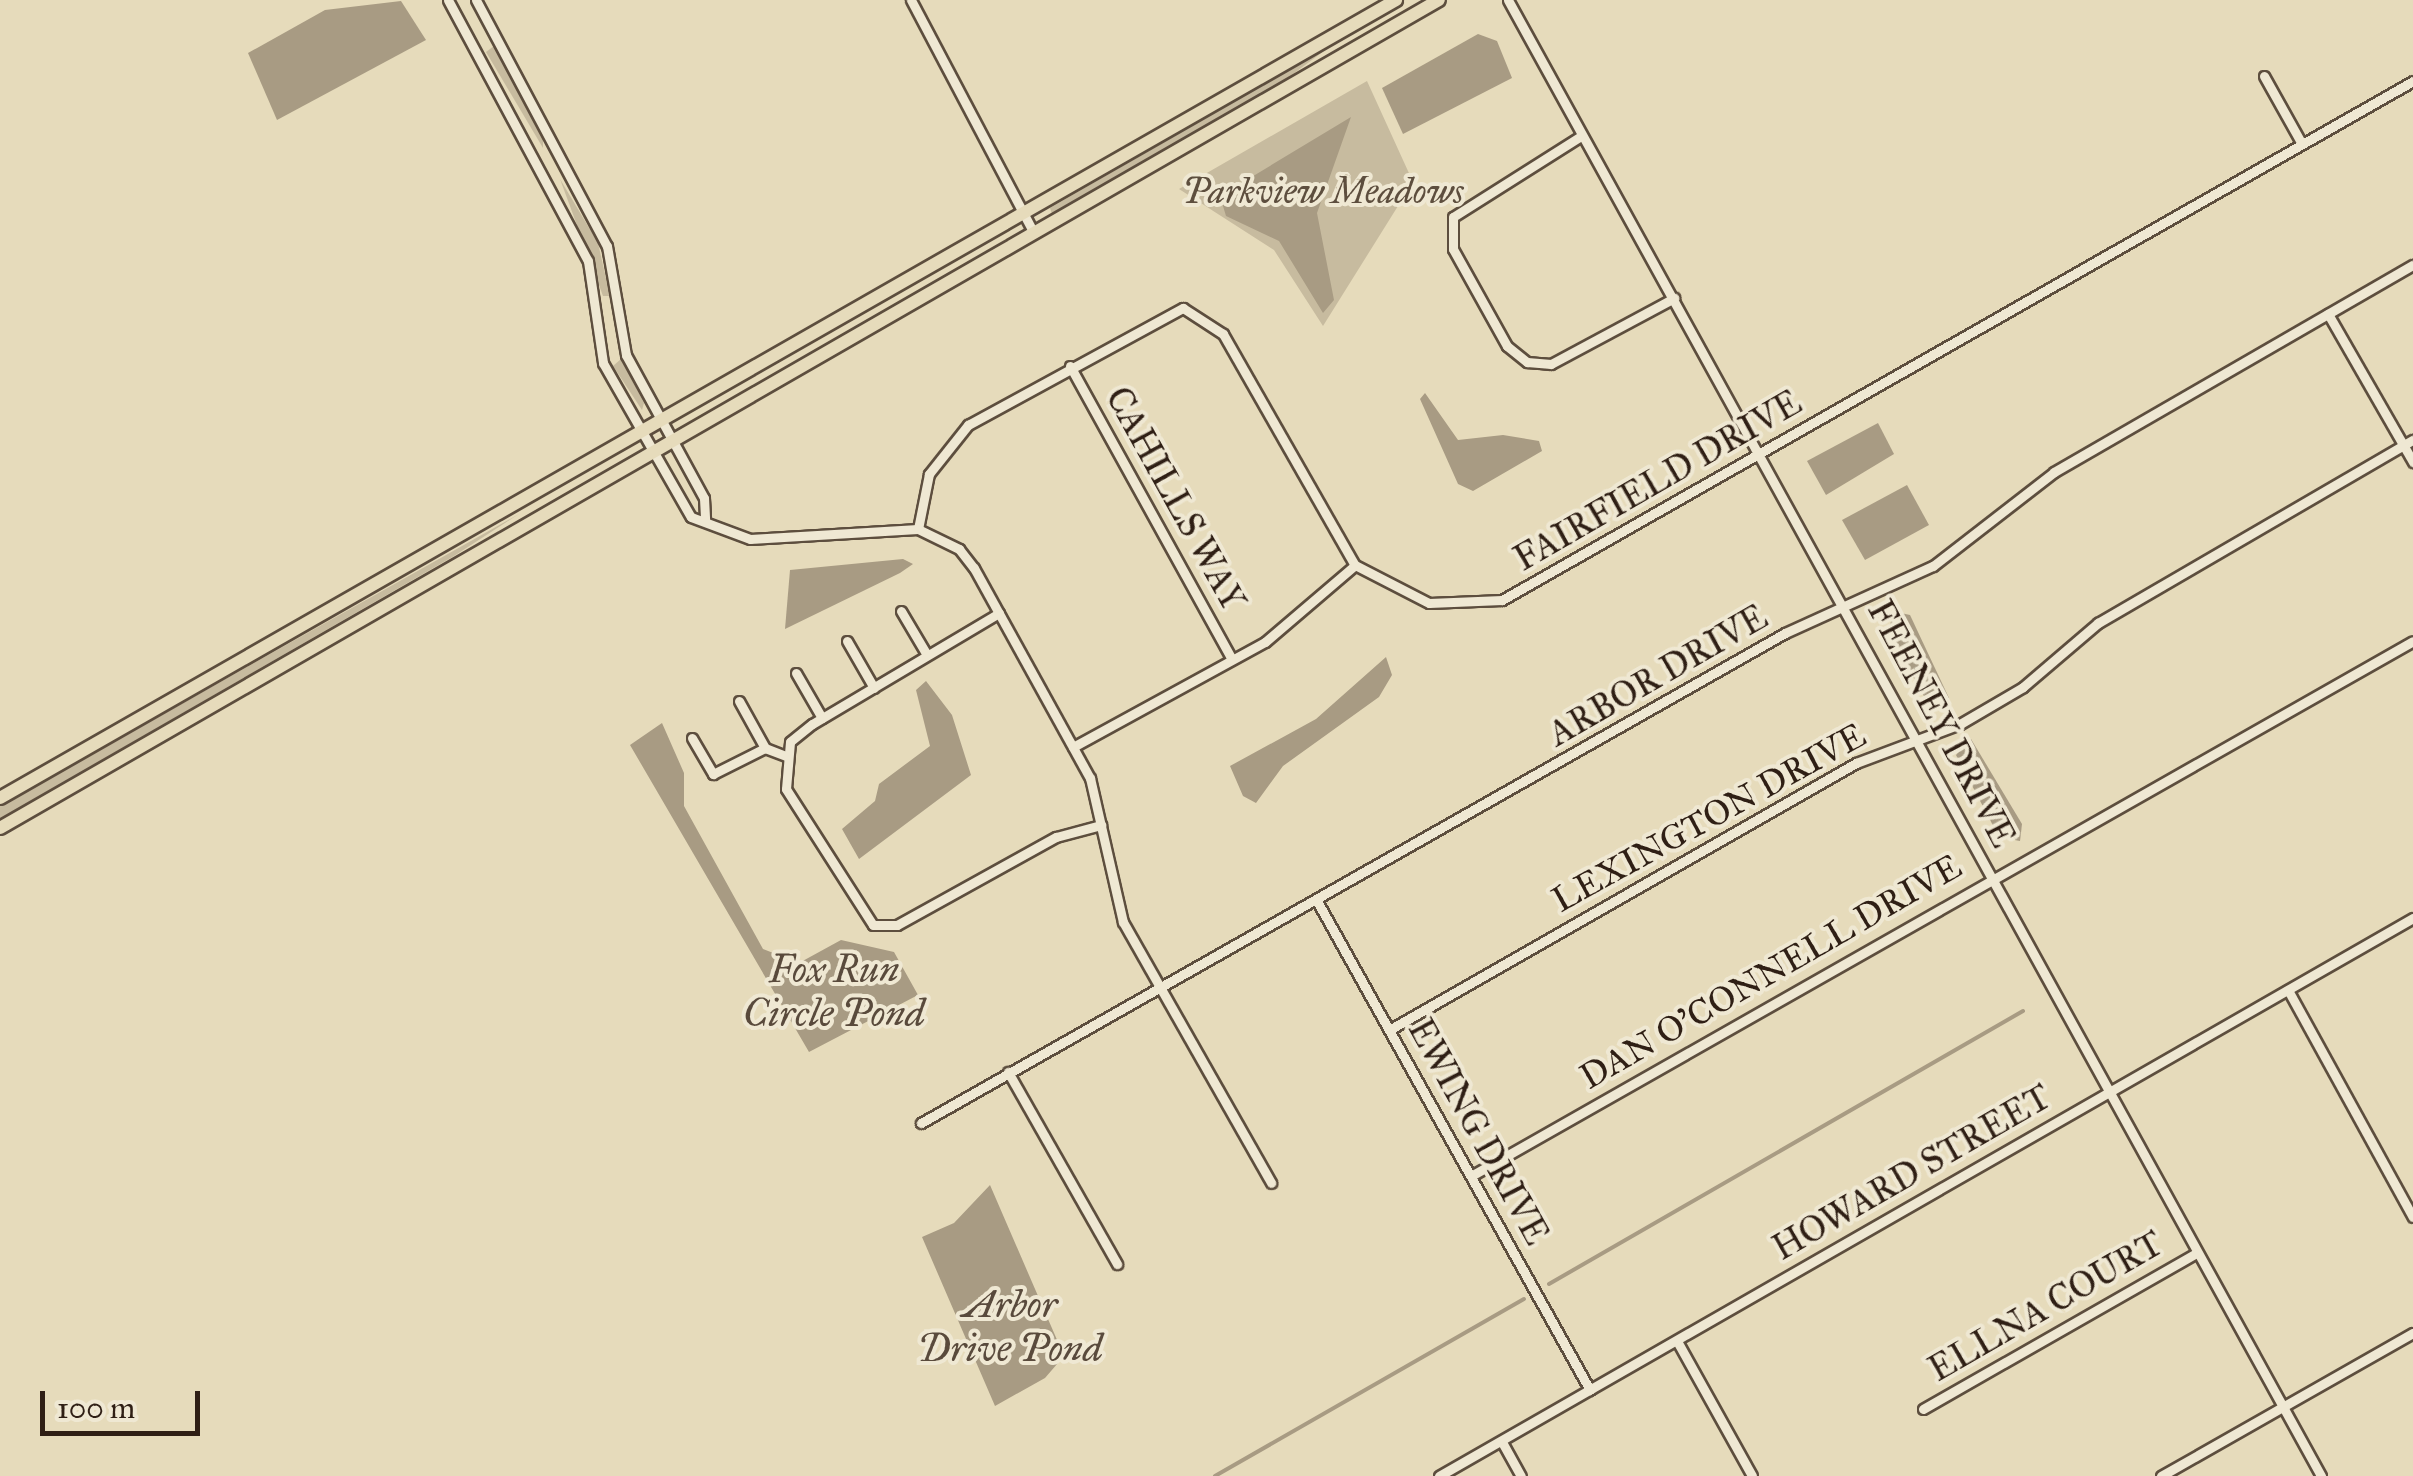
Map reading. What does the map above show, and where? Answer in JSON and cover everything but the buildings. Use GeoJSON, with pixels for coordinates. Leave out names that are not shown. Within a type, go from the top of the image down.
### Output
{"type":"FeatureCollection","features":[{"type":"Feature","properties":{"kind":"main road"},"geometry":{"type":"LineString","coordinates":[[0,798],[1396,0]]}},
{"type":"Feature","properties":{"kind":"main road"},"geometry":{"type":"LineString","coordinates":[[0,828],[1439,0]]}},
{"type":"Feature","properties":{"kind":"street"},"geometry":{"type":"LineString","coordinates":[[448,0],[588,260],[603,363],[691,517],[750,538],[918,529],[959,549],[1073,747],[1102,824],[1110,892],[1271,1184]]}},
{"type":"Feature","properties":{"kind":"street"},"geometry":{"type":"LineString","coordinates":[[476,0],[607,246],[621,338],[704,498],[705,519]]}},
{"type":"Feature","properties":{"kind":"street"},"geometry":{"type":"LineString","coordinates":[[910,0],[1034,233]]}},
{"type":"Feature","properties":{"kind":"street","name":"FEENEY DRIVE"},"geometry":{"type":"LineString","coordinates":[[1508,0],[1920,738],[2321,1476]]}},
{"type":"Feature","properties":{"kind":"street"},"geometry":{"type":"LineString","coordinates":[[466,33],[487,22]]}},
{"type":"Feature","properties":{"kind":"street"},"geometry":{"type":"LineString","coordinates":[[2264,76],[2302,144]]}},
{"type":"Feature","properties":{"kind":"street","name":"FAIRFIELD DRIVE"},"geometry":{"type":"LineString","coordinates":[[1354,565],[1429,603],[1502,600],[2413,81]]}},
{"type":"Feature","properties":{"kind":"street"},"geometry":{"type":"LineString","coordinates":[[1581,136],[1453,217],[1453,248],[1506,346],[1526,362],[1551,364],[1674,298]]}},
{"type":"Feature","properties":{"kind":"street"},"geometry":{"type":"LineString","coordinates":[[540,170],[562,159]]}},
{"type":"Feature","properties":{"kind":"street","name":"ARBOR DRIVE"},"geometry":{"type":"LineString","coordinates":[[920,1123],[1160,985],[1317,902],[1786,633],[1849,611],[1933,566],[2054,472],[2413,266]]}},
{"type":"Feature","properties":{"kind":"street"},"geometry":{"type":"LineString","coordinates":[[918,529],[929,474],[968,425],[1167,311],[1202,313],[1224,334],[1354,565],[1296,619],[1073,747]]}},
{"type":"Feature","properties":{"kind":"street"},"geometry":{"type":"LineString","coordinates":[[2328,314],[2408,443],[2413,462]]}},
{"type":"Feature","properties":{"kind":"street","name":"CAHILLS WAY"},"geometry":{"type":"LineString","coordinates":[[1070,366],[1232,658]]}},
{"type":"Feature","properties":{"kind":"street","name":"LEXINGTON DRIVE"},"geometry":{"type":"LineString","coordinates":[[1389,1030],[1856,762],[1920,738],[2023,688],[2098,624],[2408,443]]}},
{"type":"Feature","properties":{"kind":"street"},"geometry":{"type":"LineString","coordinates":[[901,611],[927,655]]}},
{"type":"Feature","properties":{"kind":"street"},"geometry":{"type":"LineString","coordinates":[[999,614],[822,718],[786,756],[786,788],[872,925],[897,925],[1056,837],[1102,824]]}},
{"type":"Feature","properties":{"kind":"street"},"geometry":{"type":"LineString","coordinates":[[847,641],[874,688]]}},
{"type":"Feature","properties":{"kind":"street","name":"DAN O'CONNELL DRIVE"},"geometry":{"type":"LineString","coordinates":[[1471,1176],[1992,876],[2413,642]]}},
{"type":"Feature","properties":{"kind":"street"},"geometry":{"type":"LineString","coordinates":[[796,673],[822,718]]}},
{"type":"Feature","properties":{"kind":"street"},"geometry":{"type":"LineString","coordinates":[[739,701],[765,748],[786,756]]}},
{"type":"Feature","properties":{"kind":"street"},"geometry":{"type":"LineString","coordinates":[[692,738],[714,774],[765,748]]}},
{"type":"Feature","properties":{"kind":"street","name":"EWING DRIVE"},"geometry":{"type":"LineString","coordinates":[[1317,902],[1590,1390]]}},
{"type":"Feature","properties":{"kind":"street","name":"HOWARD STREET"},"geometry":{"type":"LineString","coordinates":[[1439,1476],[2413,918]]}},
{"type":"Feature","properties":{"kind":"street"},"geometry":{"type":"LineString","coordinates":[[2288,990],[2413,1217]]}},
{"type":"Feature","properties":{"kind":"street"},"geometry":{"type":"LineString","coordinates":[[1008,1072],[1117,1264]]}},
{"type":"Feature","properties":{"kind":"street","name":"ELLNA COURT"},"geometry":{"type":"LineString","coordinates":[[1923,1409],[2197,1253]]}},
{"type":"Feature","properties":{"kind":"street"},"geometry":{"type":"LineString","coordinates":[[2161,1476],[2413,1333]]}},
{"type":"Feature","properties":{"kind":"street"},"geometry":{"type":"LineString","coordinates":[[1677,1341],[1752,1476]]}},
{"type":"Feature","properties":{"kind":"street"},"geometry":{"type":"LineString","coordinates":[[1502,1442],[1520,1476]]}},
{"type":"Feature","properties":{"kind":"green space"},"geometry":{"type":"Polygon","coordinates":[[[1332,45],[1281,83],[1052,214],[1050,208],[1332,45]]]}},
{"type":"Feature","properties":{"kind":"green space"},"geometry":{"type":"Polygon","coordinates":[[[494,46],[543,138],[543,148],[486,52],[494,46]]]}},
{"type":"Feature","properties":{"kind":"green space","name":"Parkview Meadows"},"geometry":{"type":"Polygon","coordinates":[[[1367,81],[1413,182],[1323,326],[1274,250],[1179,189],[1367,81]]]}},
{"type":"Feature","properties":{"kind":"green space"},"geometry":{"type":"Polygon","coordinates":[[[560,179],[598,243],[610,296],[603,296],[560,179]]]}},
{"type":"Feature","properties":{"kind":"green space"},"geometry":{"type":"Polygon","coordinates":[[[621,359],[644,403],[642,410],[613,366],[621,359]]]}},
{"type":"Feature","properties":{"kind":"green space"},"geometry":{"type":"Polygon","coordinates":[[[519,514],[454,556],[0,819],[0,806],[519,514]]]}},
{"type":"Feature","properties":{"kind":"water"},"geometry":{"type":"Polygon","coordinates":[[[401,1],[426,40],[277,120],[248,53],[325,10],[401,1]]]}},
{"type":"Feature","properties":{"kind":"water"},"geometry":{"type":"Polygon","coordinates":[[[1478,34],[1497,41],[1512,78],[1403,134],[1382,88],[1478,34]]]}},
{"type":"Feature","properties":{"kind":"water"},"geometry":{"type":"Polygon","coordinates":[[[1351,117],[1317,213],[1334,300],[1323,313],[1279,241],[1226,216],[1220,196],[1351,117]]]}},
{"type":"Feature","properties":{"kind":"water"},"geometry":{"type":"Polygon","coordinates":[[[1425,393],[1458,440],[1503,435],[1539,441],[1542,451],[1473,491],[1458,484],[1420,399],[1425,393]]]}},
{"type":"Feature","properties":{"kind":"water"},"geometry":{"type":"Polygon","coordinates":[[[1878,423],[1894,454],[1826,495],[1807,461],[1878,423]]]}},
{"type":"Feature","properties":{"kind":"water"},"geometry":{"type":"Polygon","coordinates":[[[1907,485],[1929,525],[1865,560],[1842,520],[1907,485]]]}},
{"type":"Feature","properties":{"kind":"water"},"geometry":{"type":"Polygon","coordinates":[[[903,559],[913,564],[785,629],[790,570],[903,559]]]}},
{"type":"Feature","properties":{"kind":"water"},"geometry":{"type":"Polygon","coordinates":[[[1896,612],[1910,615],[1949,698],[1925,698],[1887,630],[1896,612]]]}},
{"type":"Feature","properties":{"kind":"water"},"geometry":{"type":"Polygon","coordinates":[[[1386,657],[1392,675],[1379,697],[1283,766],[1256,803],[1243,796],[1230,766],[1316,719],[1386,657]]]}},
{"type":"Feature","properties":{"kind":"water","name":"Fox Run Circle Pond"},"geometry":{"type":"Polygon","coordinates":[[[926,681],[952,715],[971,775],[859,859],[842,829],[875,801],[879,784],[930,746],[916,690],[926,681]]]}},
{"type":"Feature","properties":{"kind":"water","name":"Fox Run Circle Pond"},"geometry":{"type":"Polygon","coordinates":[[[662,723],[684,773],[684,806],[763,949],[799,963],[841,940],[894,952],[918,995],[809,1052],[630,745],[662,723]]]}},
{"type":"Feature","properties":{"kind":"water"},"geometry":{"type":"Polygon","coordinates":[[[1971,739],[2022,824],[2020,841],[1999,837],[1956,755],[1971,739]]]}},
{"type":"Feature","properties":{"kind":"water","name":"Arbor Drive Pond"},"geometry":{"type":"Polygon","coordinates":[[[990,1185],[1064,1356],[1045,1378],[995,1406],[922,1237],[954,1223],[990,1185]]]}},
{"type":"Feature","properties":{"kind":"waterway"},"geometry":{"type":"LineString","coordinates":[[1549,1284],[2023,1011]]}},
{"type":"Feature","properties":{"kind":"waterway"},"geometry":{"type":"LineString","coordinates":[[1215,1476],[1524,1299]]}}]}
